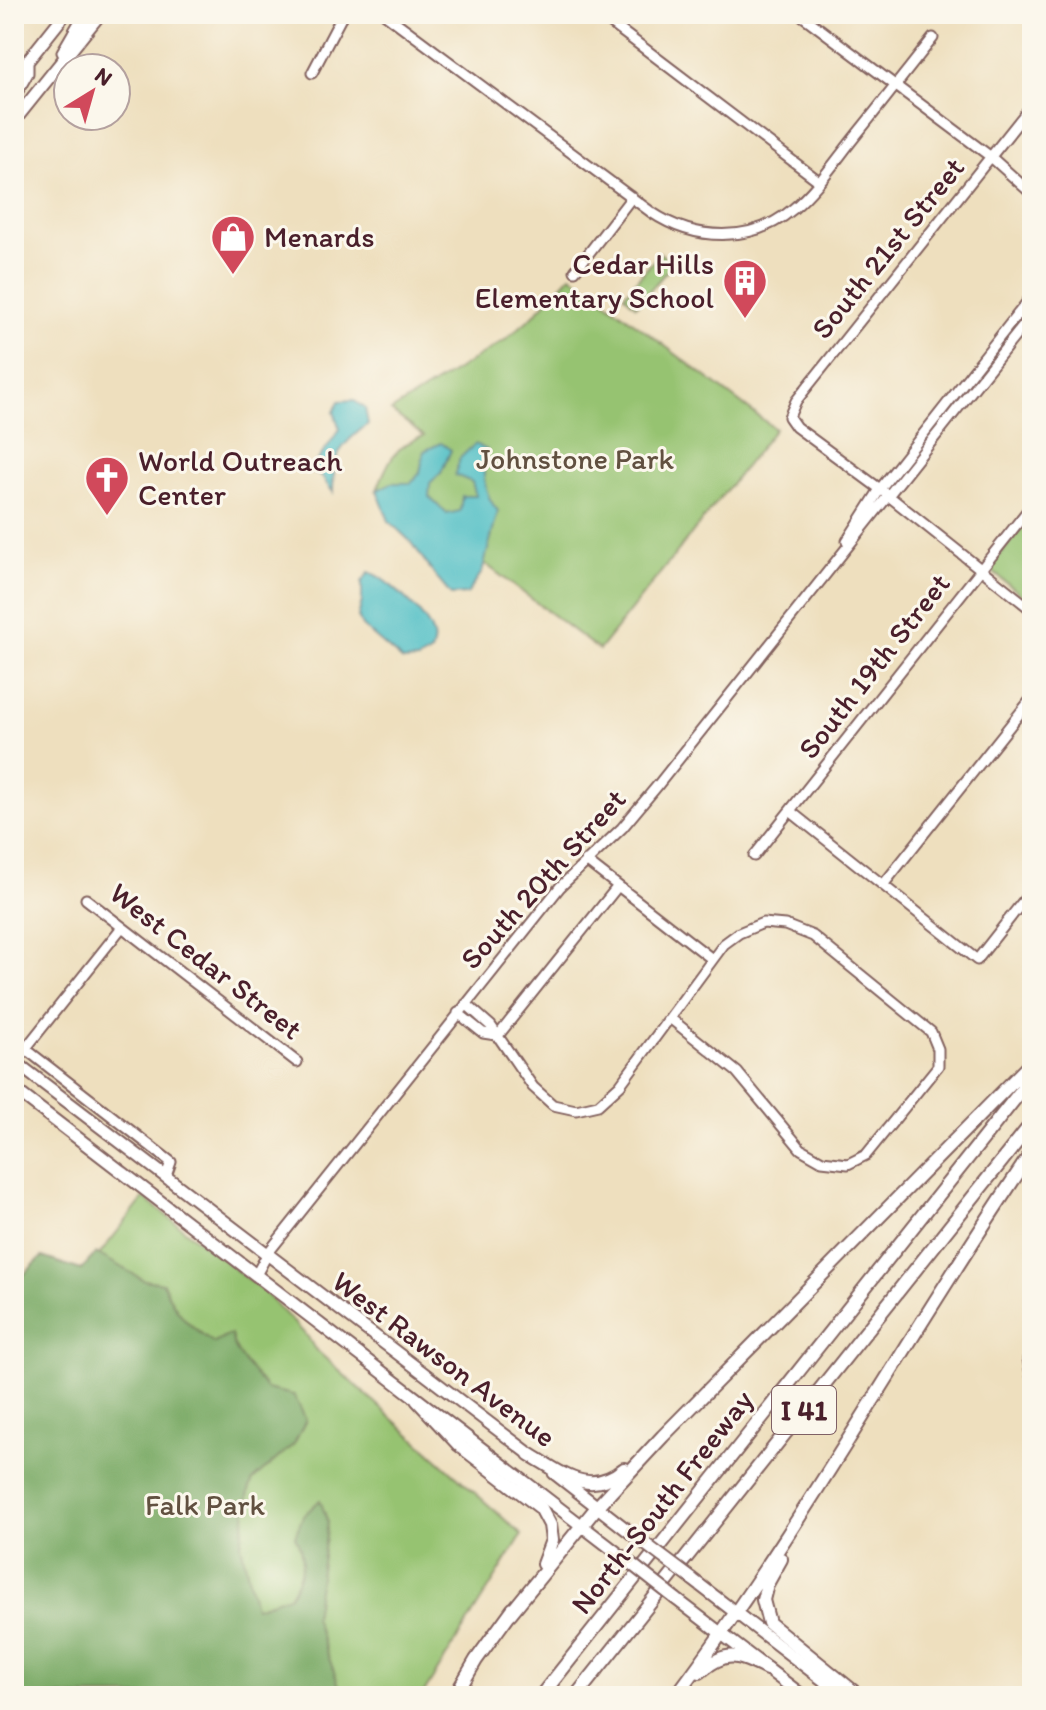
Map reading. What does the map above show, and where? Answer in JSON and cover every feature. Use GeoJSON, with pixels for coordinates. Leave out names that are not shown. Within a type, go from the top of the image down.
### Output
{"type":"FeatureCollection","features":[{"type":"Feature","properties":{"kind":"highway"},"geometry":{"type":"LineString","coordinates":[[455,1696],[476,1660],[510,1614],[597,1507],[663,1436],[1032,1062]]}},
{"type":"Feature","properties":{"kind":"highway","name":"North-South Freeway"},"geometry":{"type":"LineString","coordinates":[[541,1696],[1032,1077]]}},
{"type":"Feature","properties":{"kind":"highway","name":"North-South Freeway"},"geometry":{"type":"LineString","coordinates":[[576,1696],[1032,1123]]}},
{"type":"Feature","properties":{"kind":"highway"},"geometry":{"type":"LineString","coordinates":[[676,1696],[736,1614],[1032,1152]]}},
{"type":"Feature","properties":{"kind":"highway"},"geometry":{"type":"LineString","coordinates":[[417,1400],[459,1445],[541,1508],[548,1520],[552,1540],[548,1555],[510,1614]]}},
{"type":"Feature","properties":{"kind":"highway"},"geometry":{"type":"LineString","coordinates":[[529,1454],[566,1475],[595,1484],[613,1477],[663,1436]]}},
{"type":"Feature","properties":{"kind":"highway"},"geometry":{"type":"LineString","coordinates":[[811,1498],[799,1527],[767,1584],[764,1607],[769,1623],[776,1630],[859,1696]]}},
{"type":"Feature","properties":{"kind":"highway"},"geometry":{"type":"LineString","coordinates":[[685,1684],[726,1656],[744,1658],[767,1669]]}},
{"type":"Feature","properties":{"kind":"main road"},"geometry":{"type":"LineString","coordinates":[[14,78],[65,14]]}},
{"type":"Feature","properties":{"kind":"main road"},"geometry":{"type":"LineString","coordinates":[[64,52],[85,14]]}},
{"type":"Feature","properties":{"kind":"main road"},"geometry":{"type":"LineString","coordinates":[[69,52],[100,14]]}},
{"type":"Feature","properties":{"kind":"main road"},"geometry":{"type":"LineString","coordinates":[[14,96],[27,73],[27,62]]}},
{"type":"Feature","properties":{"kind":"main road"},"geometry":{"type":"LineString","coordinates":[[14,121],[52,74]]}},
{"type":"Feature","properties":{"kind":"main road","name":"West Rawson Avenue"},"geometry":{"type":"LineString","coordinates":[[14,1062],[844,1696]]}},
{"type":"Feature","properties":{"kind":"main road","name":"West Rawson Avenue"},"geometry":{"type":"LineString","coordinates":[[14,1089],[803,1696]]}},
{"type":"Feature","properties":{"kind":"street"},"geometry":{"type":"LineString","coordinates":[[312,73],[343,14]]}},
{"type":"Feature","properties":{"kind":"street"},"geometry":{"type":"LineString","coordinates":[[385,14],[665,221],[683,229],[713,235],[760,228],[778,220],[802,201],[933,38]]}},
{"type":"Feature","properties":{"kind":"street"},"geometry":{"type":"LineString","coordinates":[[599,14],[819,181]]}},
{"type":"Feature","properties":{"kind":"street"},"geometry":{"type":"LineString","coordinates":[[800,14],[991,157],[1032,194]]}},
{"type":"Feature","properties":{"kind":"street","name":"South 21st Street"},"geometry":{"type":"LineString","coordinates":[[884,492],[796,427],[789,417],[796,401],[1028,110]]}},
{"type":"Feature","properties":{"kind":"street"},"geometry":{"type":"LineString","coordinates":[[575,271],[632,197]]}},
{"type":"Feature","properties":{"kind":"street","name":"South 20th Street"},"geometry":{"type":"LineString","coordinates":[[256,1275],[268,1253],[560,887],[622,828],[840,555],[1032,296]]}},
{"type":"Feature","properties":{"kind":"street","name":"South 20th Street"},"geometry":{"type":"LineString","coordinates":[[884,492],[1032,315]]}},
{"type":"Feature","properties":{"kind":"street"},"geometry":{"type":"LineString","coordinates":[[884,492],[1032,610]]}},
{"type":"Feature","properties":{"kind":"street","name":"South 19th Street"},"geometry":{"type":"LineString","coordinates":[[754,856],[1032,505]]}},
{"type":"Feature","properties":{"kind":"street"},"geometry":{"type":"LineString","coordinates":[[883,885],[1032,698]]}},
{"type":"Feature","properties":{"kind":"street"},"geometry":{"type":"LineString","coordinates":[[790,811],[977,960],[1032,890]]}},
{"type":"Feature","properties":{"kind":"street"},"geometry":{"type":"LineString","coordinates":[[586,861],[712,959]]}},
{"type":"Feature","properties":{"kind":"street"},"geometry":{"type":"LineString","coordinates":[[497,1036],[618,886]]}},
{"type":"Feature","properties":{"kind":"street","name":"West Cedar Street"},"geometry":{"type":"LineString","coordinates":[[86,899],[297,1062]]}},
{"type":"Feature","properties":{"kind":"street"},"geometry":{"type":"LineString","coordinates":[[466,1004],[491,1026],[533,1087],[553,1105],[576,1110],[598,1105],[620,1085],[724,944],[739,933],[763,923],[785,925],[813,936],[931,1032],[938,1049],[938,1066],[866,1155],[848,1164],[822,1161],[801,1149],[737,1072],[671,1019]]}},
{"type":"Feature","properties":{"kind":"street"},"geometry":{"type":"LineString","coordinates":[[14,1062],[122,927]]}},
{"type":"Feature","properties":{"kind":"street"},"geometry":{"type":"LineString","coordinates":[[458,1013],[483,1033],[497,1036]]}},
{"type":"Feature","properties":{"kind":"street"},"geometry":{"type":"LineString","coordinates":[[14,1040],[171,1162],[166,1176]]}},
{"type":"Feature","properties":{"kind":"street"},"geometry":{"type":"LineString","coordinates":[[1032,1337],[1028,1359],[1032,1380]]}},
{"type":"Feature","properties":{"kind":"green space"},"geometry":{"type":"Polygon","coordinates":[[[660,253],[673,264],[636,306],[624,295],[660,253]]]}},
{"type":"Feature","properties":{"kind":"green space","name":"Johnstone Park"},"geometry":{"type":"Polygon","coordinates":[[[571,275],[775,429],[599,650],[397,497],[392,483],[377,490],[398,450],[424,436],[391,411],[505,340],[534,315],[571,275]]]}},
{"type":"Feature","properties":{"kind":"green space"},"geometry":{"type":"Polygon","coordinates":[[[1032,515],[1032,603],[994,573],[991,566],[1032,515]]]}},
{"type":"Feature","properties":{"kind":"green space","name":"Falk Park"},"geometry":{"type":"Polygon","coordinates":[[[144,1198],[264,1292],[308,1337],[314,1348],[522,1535],[422,1696],[14,1696],[14,1363],[144,1198]]]}},
{"type":"Feature","properties":{"kind":"green space","name":"Falk Park"},"geometry":{"type":"Polygon","coordinates":[[[96,1253],[144,1280],[163,1283],[178,1311],[196,1330],[214,1343],[231,1334],[240,1356],[266,1389],[294,1395],[306,1420],[294,1444],[253,1480],[241,1544],[255,1607],[289,1596],[297,1581],[302,1560],[295,1536],[303,1516],[320,1500],[328,1522],[314,1617],[340,1688],[302,1696],[14,1696],[14,1284],[42,1257],[81,1270],[96,1253]]]}},
{"type":"Feature","properties":{"kind":"water"},"geometry":{"type":"Polygon","coordinates":[[[353,400],[365,408],[368,424],[339,453],[334,469],[333,492],[321,476],[310,471],[340,429],[334,412],[339,401],[353,400]]]}},
{"type":"Feature","properties":{"kind":"water"},"geometry":{"type":"Polygon","coordinates":[[[441,443],[451,450],[441,473],[430,483],[429,497],[447,514],[460,511],[462,496],[476,496],[472,482],[455,475],[460,458],[475,444],[487,450],[485,482],[489,497],[498,511],[482,572],[467,594],[451,595],[412,543],[389,521],[377,490],[392,483],[411,483],[420,473],[424,451],[441,443]]]}},
{"type":"Feature","properties":{"kind":"water"},"geometry":{"type":"Polygon","coordinates":[[[369,572],[395,589],[422,616],[433,636],[431,652],[418,660],[403,661],[362,626],[358,617],[362,582],[369,572]]]}},
{"type":"Feature","properties":{"kind":"place","name":"Menards"},"geometry":{"type":"Point","coordinates":[233,276]}},
{"type":"Feature","properties":{"kind":"place","name":"Cedar Hills Elementary School"},"geometry":{"type":"Point","coordinates":[745,320]}},
{"type":"Feature","properties":{"kind":"place","name":"World Outreach Center"},"geometry":{"type":"Point","coordinates":[107,517]}}]}
